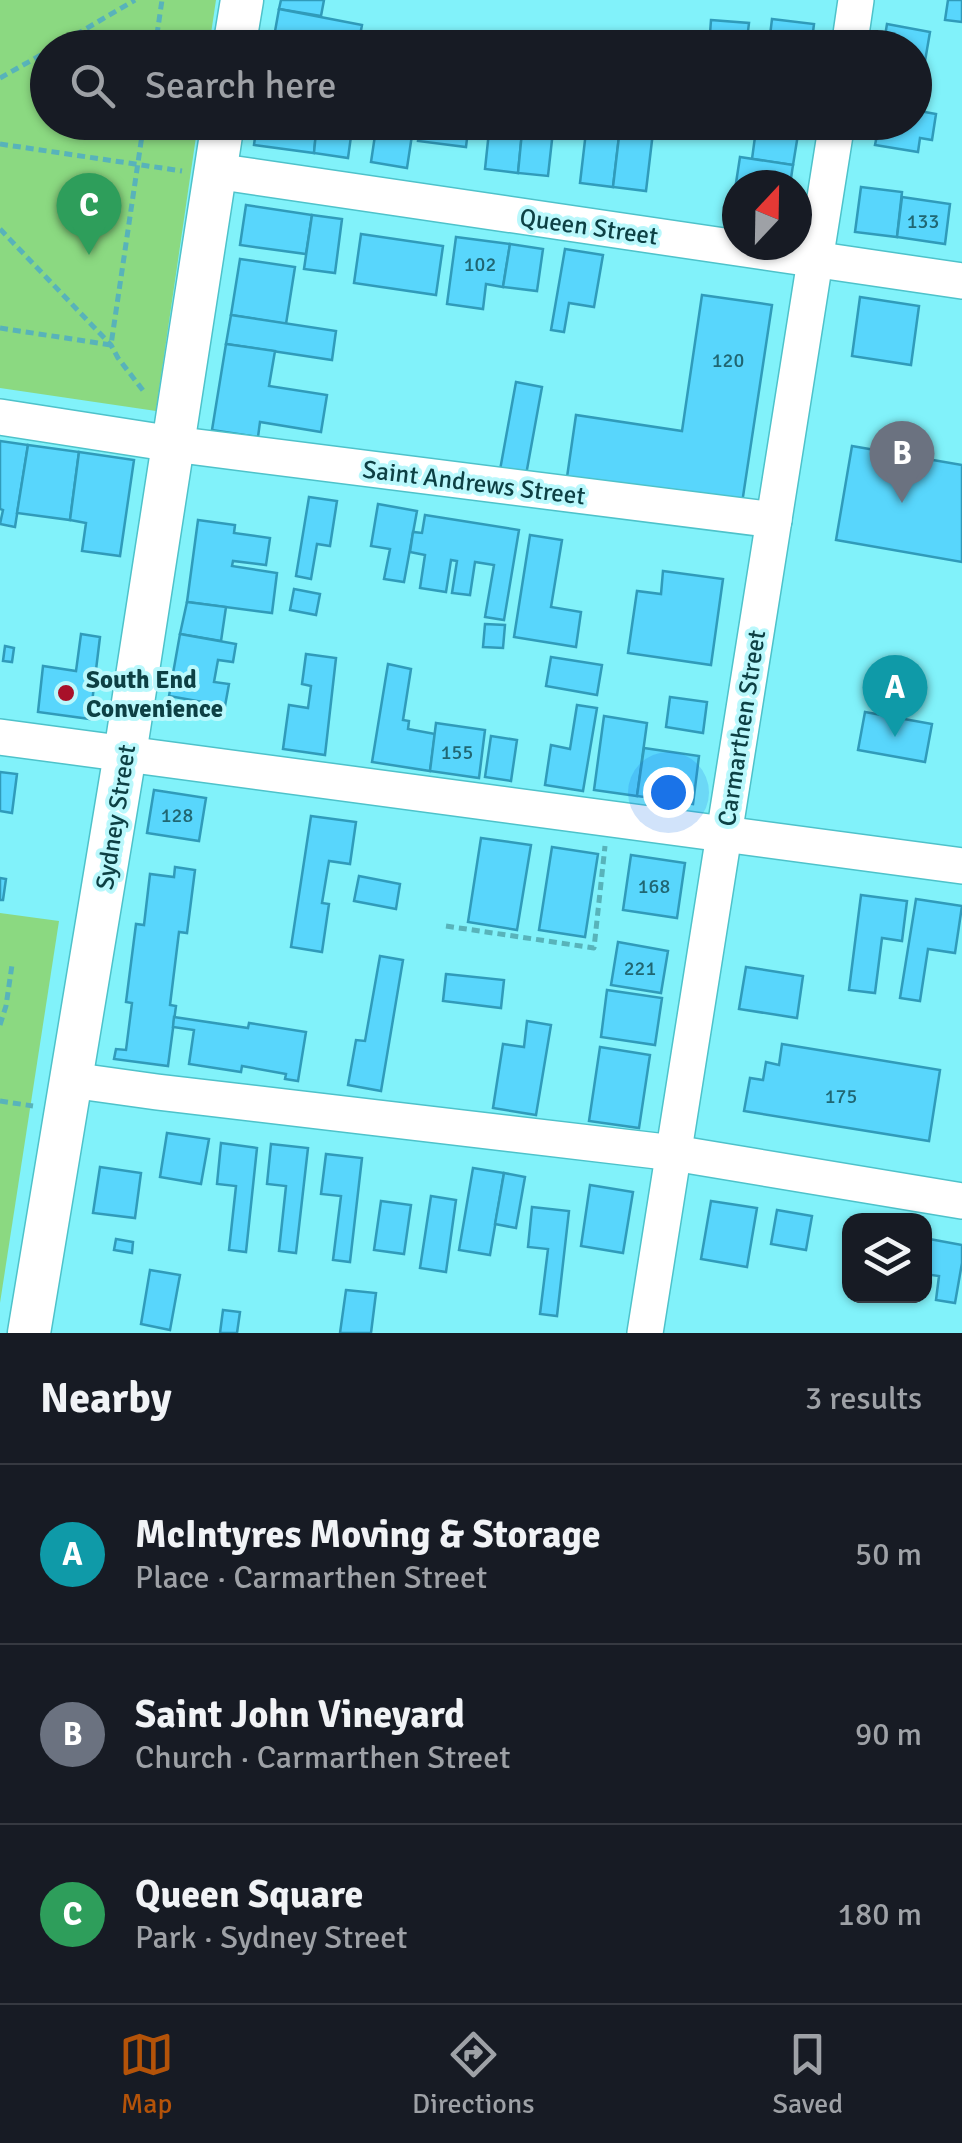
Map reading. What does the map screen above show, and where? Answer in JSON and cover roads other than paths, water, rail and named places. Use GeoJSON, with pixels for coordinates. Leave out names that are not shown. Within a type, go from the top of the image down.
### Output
{"type":"FeatureCollection","features":[{"type":"Feature","properties":{"kind":"street"},"geometry":{"type":"LineString","coordinates":[[237,30],[242,0]]}},
{"type":"Feature","properties":{"kind":"street"},"geometry":{"type":"LineString","coordinates":[[852,30],[856,0]]}},
{"type":"Feature","properties":{"kind":"street","name":"Sydney Street"},"geometry":{"type":"LineString","coordinates":[[29,1333],[173,444],[204,171],[215,140]]}},
{"type":"Feature","properties":{"kind":"street","name":"Carmarthen Street"},"geometry":{"type":"LineString","coordinates":[[645,1333],[834,140]]}},
{"type":"Feature","properties":{"kind":"street","name":"Queen Street"},"geometry":{"type":"LineString","coordinates":[[204,171],[962,281]]}},
{"type":"Feature","properties":{"kind":"street","name":"Saint Andrews Street"},"geometry":{"type":"LineString","coordinates":[[0,418],[173,444],[774,520]]}},
{"type":"Feature","properties":{"kind":"street"},"geometry":{"type":"LineString","coordinates":[[0,737],[962,866]]}},
{"type":"Feature","properties":{"kind":"street"},"geometry":{"type":"LineString","coordinates":[[71,1080],[674,1154],[962,1201]]}},
{"type":"Feature","properties":{"kind":"place","name":"Queen Square"},"geometry":{"type":"Point","coordinates":[89,255]}},
{"type":"Feature","properties":{"kind":"place","name":"Saint John Vineyard"},"geometry":{"type":"Point","coordinates":[902,503]}},
{"type":"Feature","properties":{"kind":"place","name":"South End Convenience"},"geometry":{"type":"Point","coordinates":[66,693]}},
{"type":"Feature","properties":{"kind":"place","name":"McIntyres Moving & Storage"},"geometry":{"type":"Point","coordinates":[895,737]}}]}
